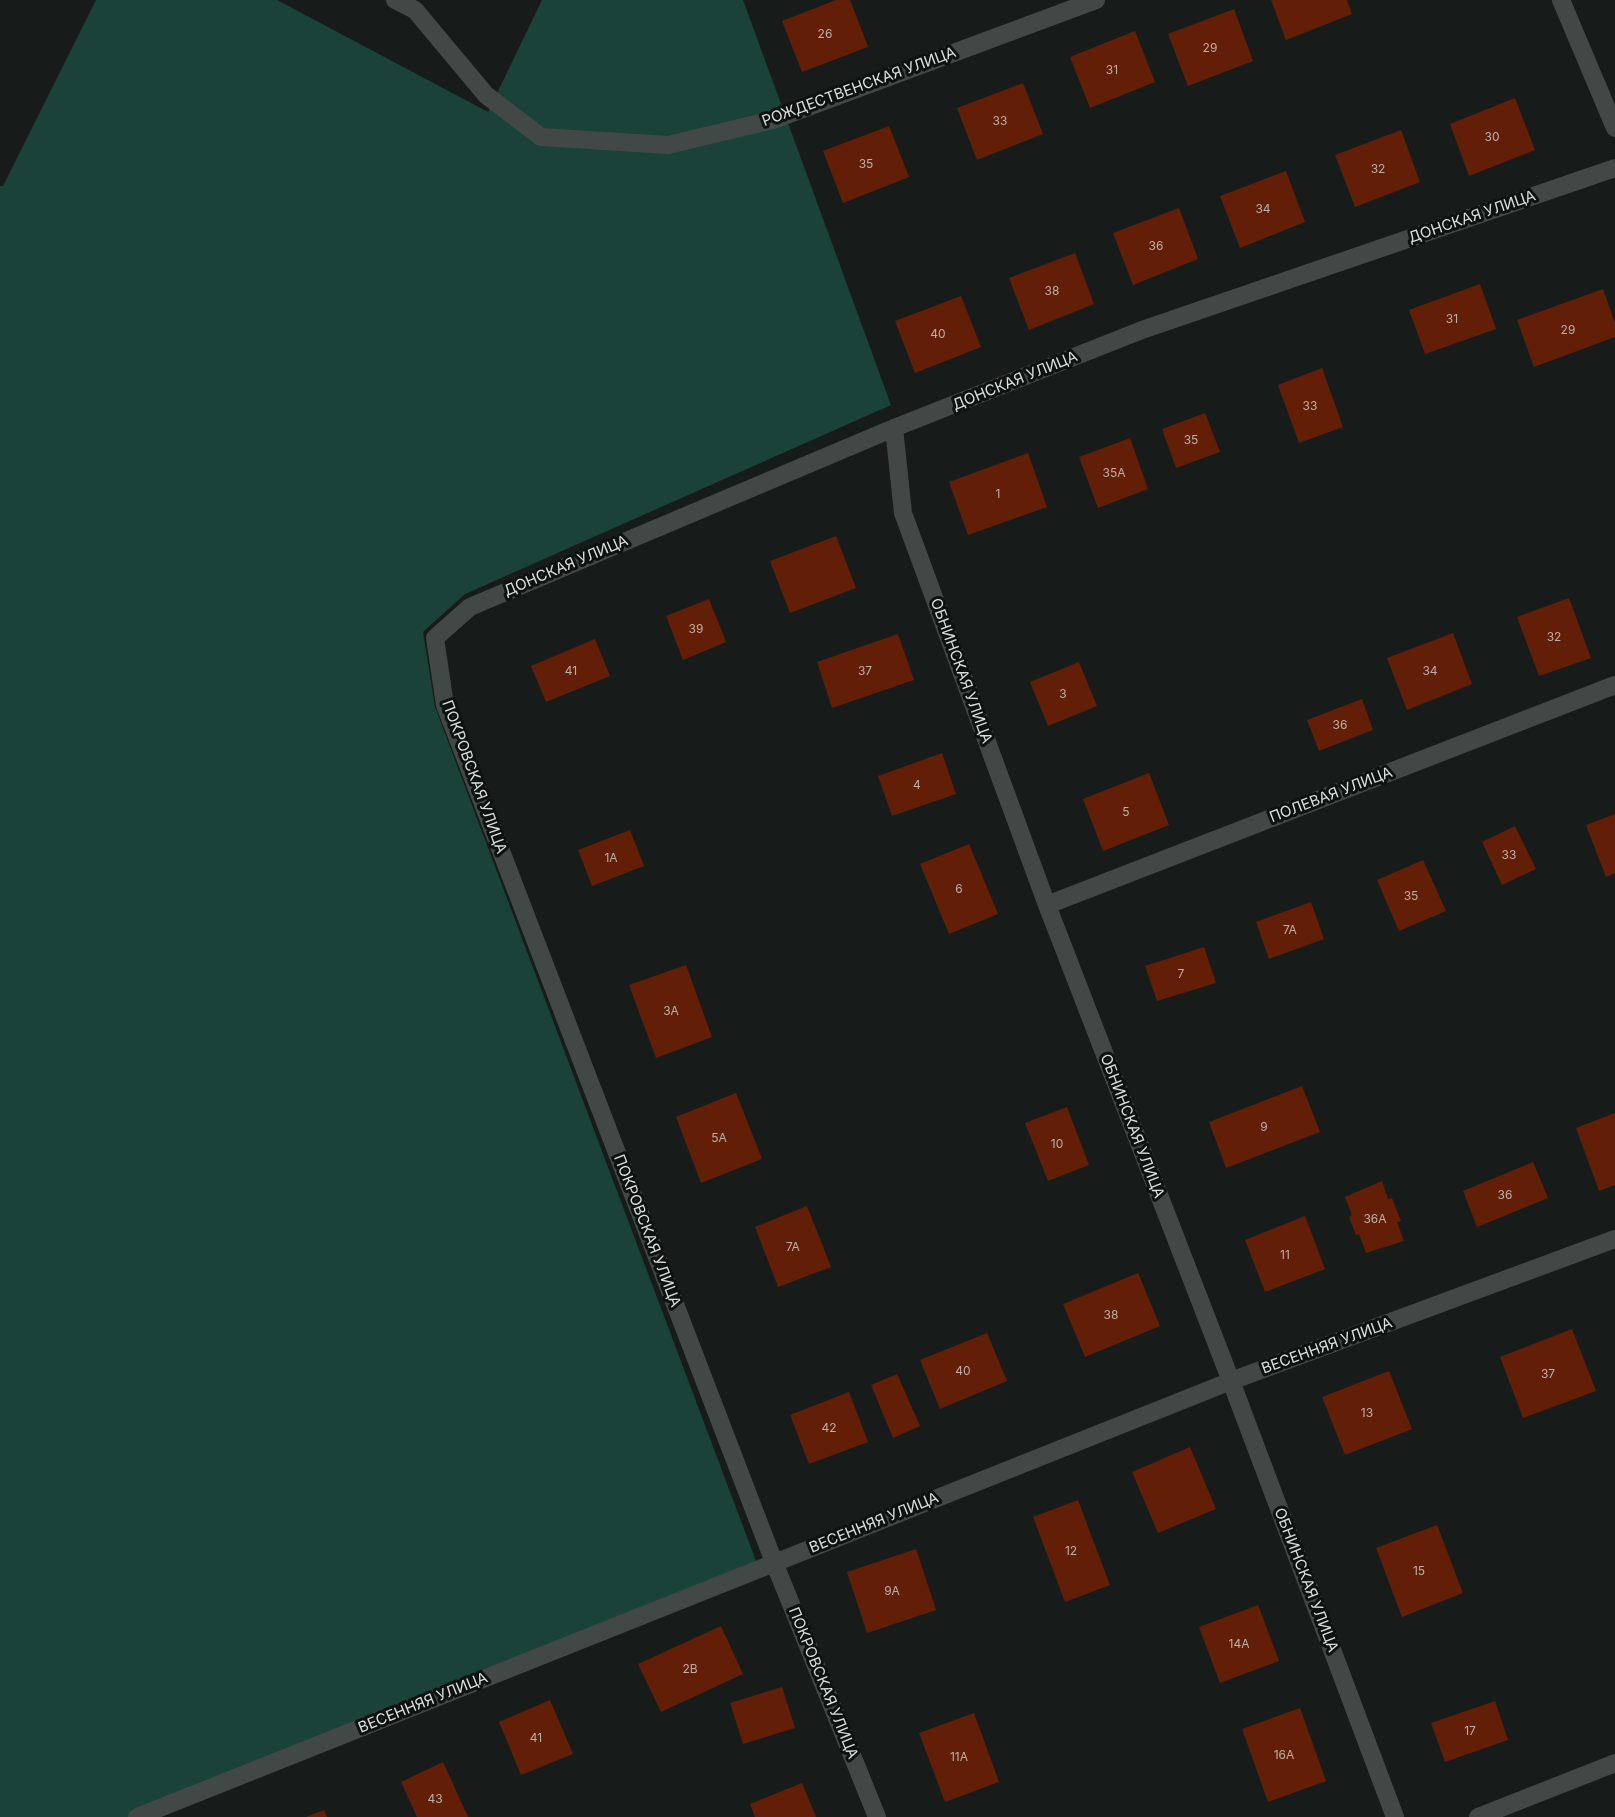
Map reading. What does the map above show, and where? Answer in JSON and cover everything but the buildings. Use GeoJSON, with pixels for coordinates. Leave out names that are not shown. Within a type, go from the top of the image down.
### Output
{"type":"FeatureCollection","features":[{"type":"Feature","properties":{"kind":"street","name":"РОЖДЕСТВЕНСКАЯ УЛИЦА"},"geometry":{"type":"LineString","coordinates":[[396,0],[415,10],[486,95],[541,137],[668,145],[773,120],[1096,0]]}},
{"type":"Feature","properties":{"kind":"street"},"geometry":{"type":"LineString","coordinates":[[1562,0],[1615,128]]}},
{"type":"Feature","properties":{"kind":"street","name":"ДОНСКАЯ УЛИЦА"},"geometry":{"type":"LineString","coordinates":[[435,638],[470,607],[894,428],[1142,330],[1615,168]]}},
{"type":"Feature","properties":{"kind":"street","name":"ОБНИНСКАЯ УЛИЦА"},"geometry":{"type":"LineString","coordinates":[[894,428],[903,513],[1047,905],[1231,1381],[1395,1817]]}},
{"type":"Feature","properties":{"kind":"street","name":"ПОКРОВСКАЯ УЛИЦА"},"geometry":{"type":"LineString","coordinates":[[435,638],[445,705],[774,1562],[877,1817]]}},
{"type":"Feature","properties":{"kind":"street","name":"ПОЛЕВАЯ УЛИЦА"},"geometry":{"type":"LineString","coordinates":[[1047,905],[1615,686]]}},
{"type":"Feature","properties":{"kind":"street","name":"ВЕСЕННЯЯ УЛИЦА"},"geometry":{"type":"LineString","coordinates":[[137,1817],[1231,1381],[1615,1239]]}},
{"type":"Feature","properties":{"kind":"street"},"geometry":{"type":"LineString","coordinates":[[1478,1817],[1615,1763]]}},
{"type":"Feature","properties":{"kind":"green space"},"geometry":{"type":"Polygon","coordinates":[[[96,0],[277,0],[488,112],[542,0],[743,0],[891,405],[465,594],[423,632],[435,707],[759,1569],[142,1817],[0,1817],[0,186],[3,186],[96,0]]]}}]}
